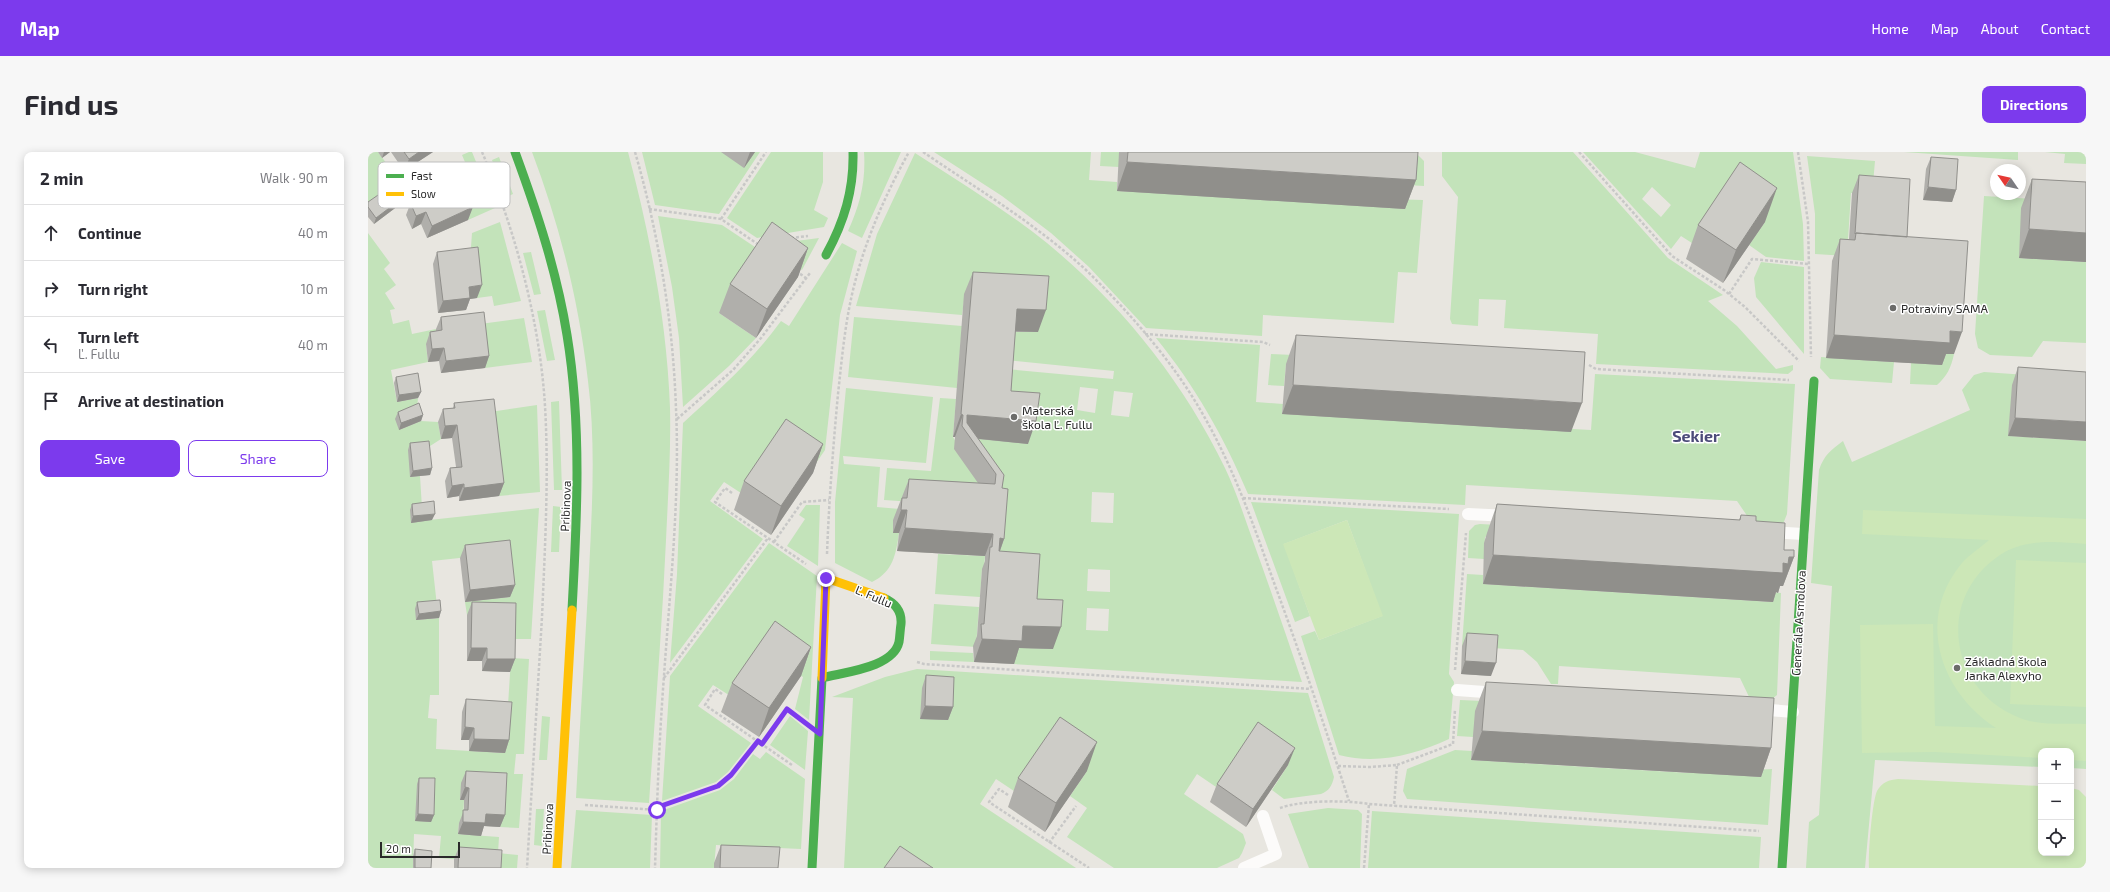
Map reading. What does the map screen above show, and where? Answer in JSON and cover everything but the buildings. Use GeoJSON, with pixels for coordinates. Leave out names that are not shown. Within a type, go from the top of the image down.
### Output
{"type":"FeatureCollection","features":[{"type":"Feature","properties":{"kind":"street","name":"Pribinova"},"geometry":{"type":"LineString","coordinates":[[515,152],[531,194],[559,299],[571,361],[577,431],[578,497],[556,868]]}},
{"type":"Feature","properties":{"kind":"street"},"geometry":{"type":"LineString","coordinates":[[826,255],[838,232],[851,195],[854,169],[853,152]]}},
{"type":"Feature","properties":{"kind":"street","name":"Generála Asmolova"},"geometry":{"type":"LineString","coordinates":[[1782,868],[1813,378]]}},
{"type":"Feature","properties":{"kind":"street"},"geometry":{"type":"LineString","coordinates":[[812,868],[820,734],[826,578]]}},
{"type":"Feature","properties":{"kind":"street","name":"Ľ. Fullu"},"geometry":{"type":"LineString","coordinates":[[826,578],[885,598],[896,605],[901,618],[899,643],[893,654]]}},
{"type":"Feature","properties":{"kind":"street"},"geometry":{"type":"LineString","coordinates":[[822,678],[882,663],[893,654]]}},
{"type":"Feature","properties":{"kind":"lane"},"geometry":{"type":"LineString","coordinates":[[1468,514],[1523,517]]}},
{"type":"Feature","properties":{"kind":"lane"},"geometry":{"type":"LineString","coordinates":[[1759,532],[1803,534]]}},
{"type":"Feature","properties":{"kind":"lane"},"geometry":{"type":"LineString","coordinates":[[1457,690],[1512,694]]}},
{"type":"Feature","properties":{"kind":"lane"},"geometry":{"type":"LineString","coordinates":[[1748,709],[1793,712]]}},
{"type":"Feature","properties":{"kind":"lane"},"geometry":{"type":"LineString","coordinates":[[1244,868],[1276,854],[1263,816]]}},
{"type":"Feature","properties":{"kind":"path"},"geometry":{"type":"LineString","coordinates":[[482,152],[486,162]]}},
{"type":"Feature","properties":{"kind":"path"},"geometry":{"type":"LineString","coordinates":[[635,152],[649,210],[666,293],[672,346],[676,419],[674,516],[664,678],[655,868]]}},
{"type":"Feature","properties":{"kind":"path"},"geometry":{"type":"LineString","coordinates":[[721,219],[766,152]]}},
{"type":"Feature","properties":{"kind":"path"},"geometry":{"type":"LineString","coordinates":[[826,578],[829,500],[845,327],[854,285],[879,216],[900,168],[909,152]]}},
{"type":"Feature","properties":{"kind":"path"},"geometry":{"type":"LineString","coordinates":[[923,152],[1000,201],[1049,238],[1086,271],[1144,334],[1183,382],[1231,466],[1311,689],[1349,801]]}},
{"type":"Feature","properties":{"kind":"path"},"geometry":{"type":"LineString","coordinates":[[1579,152],[1672,256],[1729,294],[1745,307],[1813,378]]}},
{"type":"Feature","properties":{"kind":"path"},"geometry":{"type":"LineString","coordinates":[[1798,152],[1808,222],[1813,378]]}},
{"type":"Feature","properties":{"kind":"path"},"geometry":{"type":"LineString","coordinates":[[502,208],[527,294],[539,352],[545,404],[548,498],[527,868]]}},
{"type":"Feature","properties":{"kind":"path"},"geometry":{"type":"LineString","coordinates":[[649,210],[721,219],[763,248]]}},
{"type":"Feature","properties":{"kind":"path"},"geometry":{"type":"LineString","coordinates":[[787,239],[838,232]]}},
{"type":"Feature","properties":{"kind":"path"},"geometry":{"type":"LineString","coordinates":[[757,244],[765,243]]}},
{"type":"Feature","properties":{"kind":"path"},"geometry":{"type":"LineString","coordinates":[[676,419],[733,370],[762,338],[806,278],[826,255]]}},
{"type":"Feature","properties":{"kind":"path"},"geometry":{"type":"LineString","coordinates":[[1729,294],[1752,259],[1809,264]]}},
{"type":"Feature","properties":{"kind":"path"},"geometry":{"type":"LineString","coordinates":[[794,269],[806,278]]}},
{"type":"Feature","properties":{"kind":"path"},"geometry":{"type":"LineString","coordinates":[[1144,334],[1263,342],[1270,345]]}},
{"type":"Feature","properties":{"kind":"path"},"geometry":{"type":"LineString","coordinates":[[1589,365],[1596,369],[1791,380]]}},
{"type":"Feature","properties":{"kind":"path"},"geometry":{"type":"LineString","coordinates":[[732,493],[725,488],[715,502],[826,578]]}},
{"type":"Feature","properties":{"kind":"path"},"geometry":{"type":"LineString","coordinates":[[1243,498],[1462,510],[1468,514],[1455,672],[1457,690],[1453,744],[1397,765],[1370,767],[1338,766]]}},
{"type":"Feature","properties":{"kind":"path"},"geometry":{"type":"LineString","coordinates":[[774,542],[802,502],[829,500]]}},
{"type":"Feature","properties":{"kind":"path"},"geometry":{"type":"LineString","coordinates":[[664,678],[768,538]]}},
{"type":"Feature","properties":{"kind":"path"},"geometry":{"type":"LineString","coordinates":[[893,654],[924,664],[1311,689]]}},
{"type":"Feature","properties":{"kind":"path"},"geometry":{"type":"LineString","coordinates":[[722,694],[715,689],[705,705],[816,783]]}},
{"type":"Feature","properties":{"kind":"path"},"geometry":{"type":"LineString","coordinates":[[762,744],[787,709],[820,734]]}},
{"type":"Feature","properties":{"kind":"path"},"geometry":{"type":"LineString","coordinates":[[584,805],[657,809],[718,786],[731,775],[758,741]]}},
{"type":"Feature","properties":{"kind":"path"},"geometry":{"type":"LineString","coordinates":[[1394,806],[1397,765]]}},
{"type":"Feature","properties":{"kind":"path"},"geometry":{"type":"LineString","coordinates":[[1008,795],[999,789],[989,802],[1089,868]]}},
{"type":"Feature","properties":{"kind":"path"},"geometry":{"type":"LineString","coordinates":[[1263,816],[1283,807],[1349,801],[1394,806],[1784,833]]}},
{"type":"Feature","properties":{"kind":"path"},"geometry":{"type":"LineString","coordinates":[[1364,868],[1369,804]]}},
{"type":"Feature","properties":{"kind":"path"},"geometry":{"type":"LineString","coordinates":[[1049,843],[1076,806]]}},
{"type":"Feature","properties":{"kind":"green space"},"geometry":{"type":"Polygon","coordinates":[[[368,152],[378,152],[385,162],[378,162],[378,200],[368,207],[368,152]]]}},
{"type":"Feature","properties":{"kind":"green space"},"geometry":{"type":"Polygon","coordinates":[[[472,152],[476,162],[465,162],[462,155],[472,152]]]}},
{"type":"Feature","properties":{"kind":"green space"},"geometry":{"type":"Polygon","coordinates":[[[532,152],[628,152],[656,279],[668,376],[670,441],[662,606],[649,803],[576,798],[591,524],[593,476],[592,429],[588,381],[574,293],[560,236],[532,152]]]}},
{"type":"Feature","properties":{"kind":"green space"},"geometry":{"type":"Polygon","coordinates":[[[642,152],[760,152],[719,214],[655,205],[642,152]]]}},
{"type":"Feature","properties":{"kind":"green space"},"geometry":{"type":"Polygon","coordinates":[[[771,152],[823,152],[823,182],[814,210],[828,218],[824,227],[757,238],[727,218],[771,152]]]}},
{"type":"Feature","properties":{"kind":"green space"},"geometry":{"type":"Polygon","coordinates":[[[864,152],[901,152],[862,238],[848,231],[856,212],[861,193],[864,173],[864,152]]]}},
{"type":"Feature","properties":{"kind":"green space"},"geometry":{"type":"Polygon","coordinates":[[[934,152],[1091,152],[1089,180],[1117,182],[1117,191],[1423,200],[1417,273],[1398,272],[1394,323],[1263,315],[1262,336],[1146,328],[1089,267],[1051,233],[1002,196],[934,152]]]}},
{"type":"Feature","properties":{"kind":"green space"},"geometry":{"type":"Polygon","coordinates":[[[1101,152],[1119,152],[1119,167],[1100,166],[1101,152]]]}},
{"type":"Feature","properties":{"kind":"green space"},"geometry":{"type":"Polygon","coordinates":[[[1415,152],[1424,161],[1424,186],[1407,185],[1415,152]]]}},
{"type":"Feature","properties":{"kind":"green space"},"geometry":{"type":"Polygon","coordinates":[[[1442,152],[1573,152],[1668,258],[1723,295],[1708,301],[1737,326],[1776,369],[1793,365],[1793,370],[1788,374],[1596,364],[1598,334],[1504,328],[1506,300],[1479,299],[1478,326],[1452,324],[1450,319],[1458,197],[1442,176],[1442,152]]]}},
{"type":"Feature","properties":{"kind":"green space"},"geometry":{"type":"Polygon","coordinates":[[[1583,152],[1635,152],[1695,168],[1700,152],[1793,152],[1803,224],[1804,261],[1766,257],[1749,245],[1765,222],[1695,245],[1681,236],[1671,249],[1583,152]],[[1652,187],[1642,199],[1661,217],[1671,205],[1652,187]]]}},
{"type":"Feature","properties":{"kind":"green space"},"geometry":{"type":"Polygon","coordinates":[[[1904,152],[2018,152],[2018,160],[1904,152]]]}},
{"type":"Feature","properties":{"kind":"green space"},"geometry":{"type":"Polygon","coordinates":[[[2045,152],[2086,152],[2086,164],[2064,163],[2065,154],[2045,152]]]}},
{"type":"Feature","properties":{"kind":"green space","name":"Materská škola Ľ. Fullu"},"geometry":{"type":"Polygon","coordinates":[[[915,153],[982,196],[1047,243],[1100,292],[1125,318],[1170,375],[1190,405],[1225,468],[1243,513],[1302,682],[1014,664],[1015,648],[991,573],[1000,511],[959,445],[1003,413],[1006,369],[1113,379],[1114,371],[1007,360],[965,294],[962,315],[856,306],[877,234],[915,153]],[[1080,387],[1077,410],[1095,413],[1098,389],[1080,387]],[[1114,391],[1111,415],[1129,417],[1133,393],[1114,391]],[[1092,492],[1091,522],[1113,523],[1114,493],[1092,492]],[[1088,569],[1087,591],[1110,592],[1110,570],[1088,569]],[[1087,608],[1086,630],[1108,631],[1109,609],[1087,608]]]}},
{"type":"Feature","properties":{"kind":"green space"},"geometry":{"type":"Polygon","coordinates":[[[1807,156],[1875,161],[1872,195],[1851,193],[1847,256],[1815,254],[1815,214],[1807,156]]]}},
{"type":"Feature","properties":{"kind":"green space"},"geometry":{"type":"Polygon","coordinates":[[[499,157],[501,162],[493,162],[492,160],[499,157]]]}},
{"type":"Feature","properties":{"kind":"green space"},"geometry":{"type":"Polygon","coordinates":[[[510,186],[513,194],[510,195],[510,186]]]}},
{"type":"Feature","properties":{"kind":"green space"},"geometry":{"type":"Polygon","coordinates":[[[1984,196],[1990,196],[1990,200],[2026,200],[2026,198],[2052,200],[2019,258],[2086,262],[2086,343],[2043,341],[2032,357],[1990,355],[1978,348],[1975,334],[1984,196]]]}},
{"type":"Feature","properties":{"kind":"green space"},"geometry":{"type":"Polygon","coordinates":[[[462,208],[495,208],[468,220],[462,208]]]}},
{"type":"Feature","properties":{"kind":"green space"},"geometry":{"type":"Polygon","coordinates":[[[658,216],[722,225],[761,251],[719,313],[756,338],[729,366],[683,407],[679,338],[672,287],[658,216]]]}},
{"type":"Feature","properties":{"kind":"green space"},"geometry":{"type":"Polygon","coordinates":[[[500,222],[521,301],[494,306],[492,296],[477,298],[471,247],[472,233],[500,222]]]}},
{"type":"Feature","properties":{"kind":"green space"},"geometry":{"type":"Polygon","coordinates":[[[368,233],[390,263],[384,269],[396,285],[385,293],[395,309],[390,310],[393,324],[409,320],[412,334],[436,329],[437,343],[426,345],[428,362],[391,370],[397,402],[418,398],[417,409],[399,430],[421,421],[438,422],[441,439],[427,448],[410,477],[420,476],[422,508],[411,522],[539,508],[531,639],[511,639],[511,615],[467,615],[465,602],[510,597],[505,553],[432,561],[437,606],[416,620],[439,618],[439,695],[430,695],[428,718],[437,719],[436,749],[505,753],[511,658],[529,659],[524,754],[516,754],[514,774],[523,774],[519,828],[500,827],[462,783],[460,800],[464,800],[463,823],[459,823],[458,834],[499,837],[498,853],[518,855],[517,868],[497,868],[497,863],[439,858],[441,836],[414,834],[413,868],[368,868],[368,233]]]}},
{"type":"Feature","properties":{"kind":"green space"},"geometry":{"type":"Polygon","coordinates":[[[819,238],[802,270],[766,245],[819,238]]]}},
{"type":"Feature","properties":{"kind":"green space"},"geometry":{"type":"Polygon","coordinates":[[[842,243],[857,251],[840,315],[825,450],[810,472],[744,495],[724,482],[710,501],[763,539],[670,663],[677,574],[683,423],[747,362],[781,321],[789,326],[842,243]]]}},
{"type":"Feature","properties":{"kind":"green space"},"geometry":{"type":"Polygon","coordinates":[[[531,252],[541,294],[534,295],[523,253],[531,252]]]}},
{"type":"Feature","properties":{"kind":"green space"},"geometry":{"type":"Polygon","coordinates":[[[1761,262],[1804,267],[1804,354],[1756,297],[1754,278],[1761,262]]]}},
{"type":"Feature","properties":{"kind":"green space"},"geometry":{"type":"Polygon","coordinates":[[[545,310],[555,360],[547,361],[537,311],[545,310]]]}},
{"type":"Feature","properties":{"kind":"green space"},"geometry":{"type":"Polygon","coordinates":[[[854,317],[962,326],[957,388],[848,377],[854,317]]]}},
{"type":"Feature","properties":{"kind":"green space"},"geometry":{"type":"Polygon","coordinates":[[[524,318],[532,362],[485,368],[480,324],[524,318]]]}},
{"type":"Feature","properties":{"kind":"green space"},"geometry":{"type":"Polygon","coordinates":[[[1156,338],[1260,345],[1256,402],[1283,404],[1282,413],[1591,430],[1595,374],[1795,384],[1787,514],[1783,524],[1752,523],[1737,501],[1466,485],[1465,505],[1248,494],[1229,452],[1208,413],[1196,393],[1156,338]]]}},
{"type":"Feature","properties":{"kind":"green space"},"geometry":{"type":"Polygon","coordinates":[[[1942,353],[1954,354],[1946,375],[1937,385],[1910,384],[1911,363],[1942,353]]]}},
{"type":"Feature","properties":{"kind":"green space"},"geometry":{"type":"Polygon","coordinates":[[[1271,354],[1317,356],[1286,364],[1284,386],[1268,385],[1271,354]]]}},
{"type":"Feature","properties":{"kind":"green space"},"geometry":{"type":"Polygon","coordinates":[[[1821,357],[1894,362],[1892,383],[1830,379],[1820,368],[1821,357]]]}},
{"type":"Feature","properties":{"kind":"green space","name":"Základná škola Janka Alexyho"},"geometry":{"type":"Polygon","coordinates":[[[1984,372],[2042,376],[2009,436],[2086,441],[2086,769],[2074,768],[2074,748],[2038,748],[2038,767],[1875,760],[1865,868],[1806,868],[1809,822],[1819,815],[1832,586],[1811,583],[1819,470],[1828,453],[1843,441],[1852,462],[1970,410],[1962,390],[1974,375],[1984,372]]]}},
{"type":"Feature","properties":{"kind":"green space"},"geometry":{"type":"Polygon","coordinates":[[[846,388],[933,397],[926,463],[843,456],[844,464],[880,467],[877,507],[900,509],[893,520],[893,532],[899,533],[895,555],[885,573],[872,582],[835,563],[835,502],[846,388]]]}},
{"type":"Feature","properties":{"kind":"green space"},"geometry":{"type":"Polygon","coordinates":[[[940,398],[956,399],[953,437],[988,496],[987,507],[884,500],[887,468],[931,471],[940,398]]]}},
{"type":"Feature","properties":{"kind":"green space"},"geometry":{"type":"Polygon","coordinates":[[[559,401],[562,490],[554,490],[551,402],[559,401]]]}},
{"type":"Feature","properties":{"kind":"green space"},"geometry":{"type":"Polygon","coordinates":[[[537,405],[540,492],[499,496],[490,412],[537,405]]]}},
{"type":"Feature","properties":{"kind":"green space"},"geometry":{"type":"Polygon","coordinates":[[[1251,502],[1459,514],[1449,674],[1454,682],[1449,739],[1422,750],[1395,757],[1367,759],[1339,755],[1301,636],[1315,631],[1319,640],[1382,616],[1347,520],[1284,544],[1310,616],[1295,622],[1251,502]]]}},
{"type":"Feature","properties":{"kind":"green space"},"geometry":{"type":"Polygon","coordinates":[[[806,505],[820,505],[818,566],[787,546],[805,519],[799,515],[806,505]]]}},
{"type":"Feature","properties":{"kind":"green space"},"geometry":{"type":"Polygon","coordinates":[[[553,506],[561,507],[559,552],[551,552],[553,506]]]}},
{"type":"Feature","properties":{"kind":"green space"},"geometry":{"type":"Polygon","coordinates":[[[1863,510],[2086,519],[2086,544],[2042,542],[2020,546],[2000,555],[1979,573],[1966,595],[1959,618],[1959,642],[1965,666],[1978,687],[1996,705],[2028,721],[2053,724],[2086,724],[2086,761],[2074,760],[2074,748],[2038,748],[2038,758],[1935,752],[1862,753],[1860,625],[1933,624],[1935,726],[1996,728],[1977,713],[1960,695],[1948,675],[1940,653],[1937,630],[1940,607],[1948,585],[1962,563],[1989,540],[1862,534],[1863,510]]]}},
{"type":"Feature","properties":{"kind":"green space"},"geometry":{"type":"Polygon","coordinates":[[[1347,520],[1383,616],[1319,640],[1283,544],[1347,520]]]}},
{"type":"Feature","properties":{"kind":"green space"},"geometry":{"type":"Polygon","coordinates":[[[1475,525],[1517,526],[1485,537],[1484,559],[1468,558],[1469,531],[1475,525]]]}},
{"type":"Feature","properties":{"kind":"green space"},"geometry":{"type":"Polygon","coordinates":[[[769,543],[817,576],[809,720],[795,709],[803,677],[801,676],[732,697],[713,685],[698,706],[751,743],[728,772],[716,782],[662,801],[670,676],[769,543]]]}},
{"type":"Feature","properties":{"kind":"green space"},"geometry":{"type":"Polygon","coordinates":[[[938,554],[985,556],[984,569],[982,569],[980,597],[935,594],[938,554]]]}},
{"type":"Feature","properties":{"kind":"green space"},"geometry":{"type":"Polygon","coordinates":[[[2016,560],[2086,563],[2086,707],[2010,704],[2016,560]]]}},
{"type":"Feature","properties":{"kind":"green space"},"geometry":{"type":"Polygon","coordinates":[[[1467,574],[1483,575],[1483,584],[1772,602],[1773,592],[1781,593],[1777,695],[1772,699],[1751,701],[1740,678],[1559,666],[1558,684],[1551,684],[1537,662],[1523,650],[1462,646],[1467,574]]]}},
{"type":"Feature","properties":{"kind":"green space"},"geometry":{"type":"Polygon","coordinates":[[[934,604],[979,607],[976,647],[931,644],[934,604]]]}},
{"type":"Feature","properties":{"kind":"green space"},"geometry":{"type":"Polygon","coordinates":[[[930,651],[973,653],[974,662],[930,660],[930,651]]]}},
{"type":"Feature","properties":{"kind":"green space"},"geometry":{"type":"Polygon","coordinates":[[[917,669],[1308,693],[1334,777],[1331,786],[1324,793],[1284,799],[1272,790],[1288,765],[1219,789],[1197,774],[1184,794],[1243,834],[1246,843],[1239,858],[1217,868],[1114,868],[1067,837],[1087,808],[1070,796],[1087,771],[1017,793],[996,779],[980,804],[1076,868],[844,868],[853,698],[832,697],[885,677],[917,669]]]}},
{"type":"Feature","properties":{"kind":"green space"},"geometry":{"type":"Polygon","coordinates":[[[1460,700],[1506,702],[1473,737],[1457,736],[1460,700]]]}},
{"type":"Feature","properties":{"kind":"green space"},"geometry":{"type":"Polygon","coordinates":[[[542,716],[550,717],[547,760],[539,760],[542,716]]]}},
{"type":"Feature","properties":{"kind":"green space"},"geometry":{"type":"Polygon","coordinates":[[[790,716],[808,731],[805,770],[770,745],[790,716]]]}},
{"type":"Feature","properties":{"kind":"green space"},"geometry":{"type":"Polygon","coordinates":[[[1455,750],[1472,751],[1471,760],[1689,773],[1772,769],[1768,825],[1407,799],[1403,791],[1407,769],[1455,750]]]}},
{"type":"Feature","properties":{"kind":"green space"},"geometry":{"type":"Polygon","coordinates":[[[766,752],[805,779],[801,849],[716,845],[714,868],[660,868],[661,811],[720,790],[734,779],[753,754],[760,759],[766,752]]]}},
{"type":"Feature","properties":{"kind":"green space"},"geometry":{"type":"Polygon","coordinates":[[[1898,779],[2038,786],[2038,856],[2074,856],[2074,789],[2079,790],[2086,797],[2086,868],[1869,868],[1869,852],[1875,797],[1881,785],[1898,779]]]}},
{"type":"Feature","properties":{"kind":"green space"},"geometry":{"type":"Polygon","coordinates":[[[1328,808],[1358,810],[1362,814],[1360,868],[1309,868],[1288,814],[1328,808]]]}},
{"type":"Feature","properties":{"kind":"green space"},"geometry":{"type":"Polygon","coordinates":[[[536,809],[544,809],[542,846],[534,845],[536,809]]]}},
{"type":"Feature","properties":{"kind":"green space"},"geometry":{"type":"Polygon","coordinates":[[[576,810],[652,815],[650,868],[571,868],[576,810]]]}},
{"type":"Feature","properties":{"kind":"green space"},"geometry":{"type":"Polygon","coordinates":[[[1372,811],[1761,837],[1759,868],[1368,868],[1372,811]]]}},
{"type":"Feature","properties":{"kind":"traffic: fast"},"geometry":{"type":"LineString","coordinates":[[515,152],[531,197],[552,265],[563,312],[572,369],[575,404],[577,472],[577,507],[572,610]]}},
{"type":"Feature","properties":{"kind":"traffic: fast"},"geometry":{"type":"LineString","coordinates":[[826,255],[838,230],[847,205],[852,179],[853,152]]}},
{"type":"Feature","properties":{"kind":"traffic: fast"},"geometry":{"type":"LineString","coordinates":[[1782,868],[1814,381]]}},
{"type":"Feature","properties":{"kind":"traffic: fast"},"geometry":{"type":"LineString","coordinates":[[812,868],[822,678],[866,668],[888,658],[895,651],[899,642],[901,619],[897,608],[884,598]]}},
{"type":"Feature","properties":{"kind":"traffic: slow"},"geometry":{"type":"LineString","coordinates":[[822,678],[826,578],[884,598]]}},
{"type":"Feature","properties":{"kind":"traffic: slow"},"geometry":{"type":"LineString","coordinates":[[557,868],[572,610]]}},
{"type":"Feature","properties":{"kind":"place","name":"Potraviny SAMA"},"geometry":{"type":"Point","coordinates":[1893,308]}},
{"type":"Feature","properties":{"kind":"place","name":"Materská škola Ľ. Fullu"},"geometry":{"type":"Point","coordinates":[1014,417]}},
{"type":"Feature","properties":{"kind":"place","name":"Základná škola Janka Alexyho"},"geometry":{"type":"Point","coordinates":[1957,668]}},
{"type":"Feature","properties":{"kind":"district","name":"Sekier"},"geometry":{"type":"Point","coordinates":[1696,435]}},
{"type":"Feature","properties":{"kind":"route"},"geometry":{"type":"LineString","coordinates":[[657,810],[658,807],[718,786],[731,775],[758,741],[762,744],[787,709],[820,734],[826,578]]}}]}
